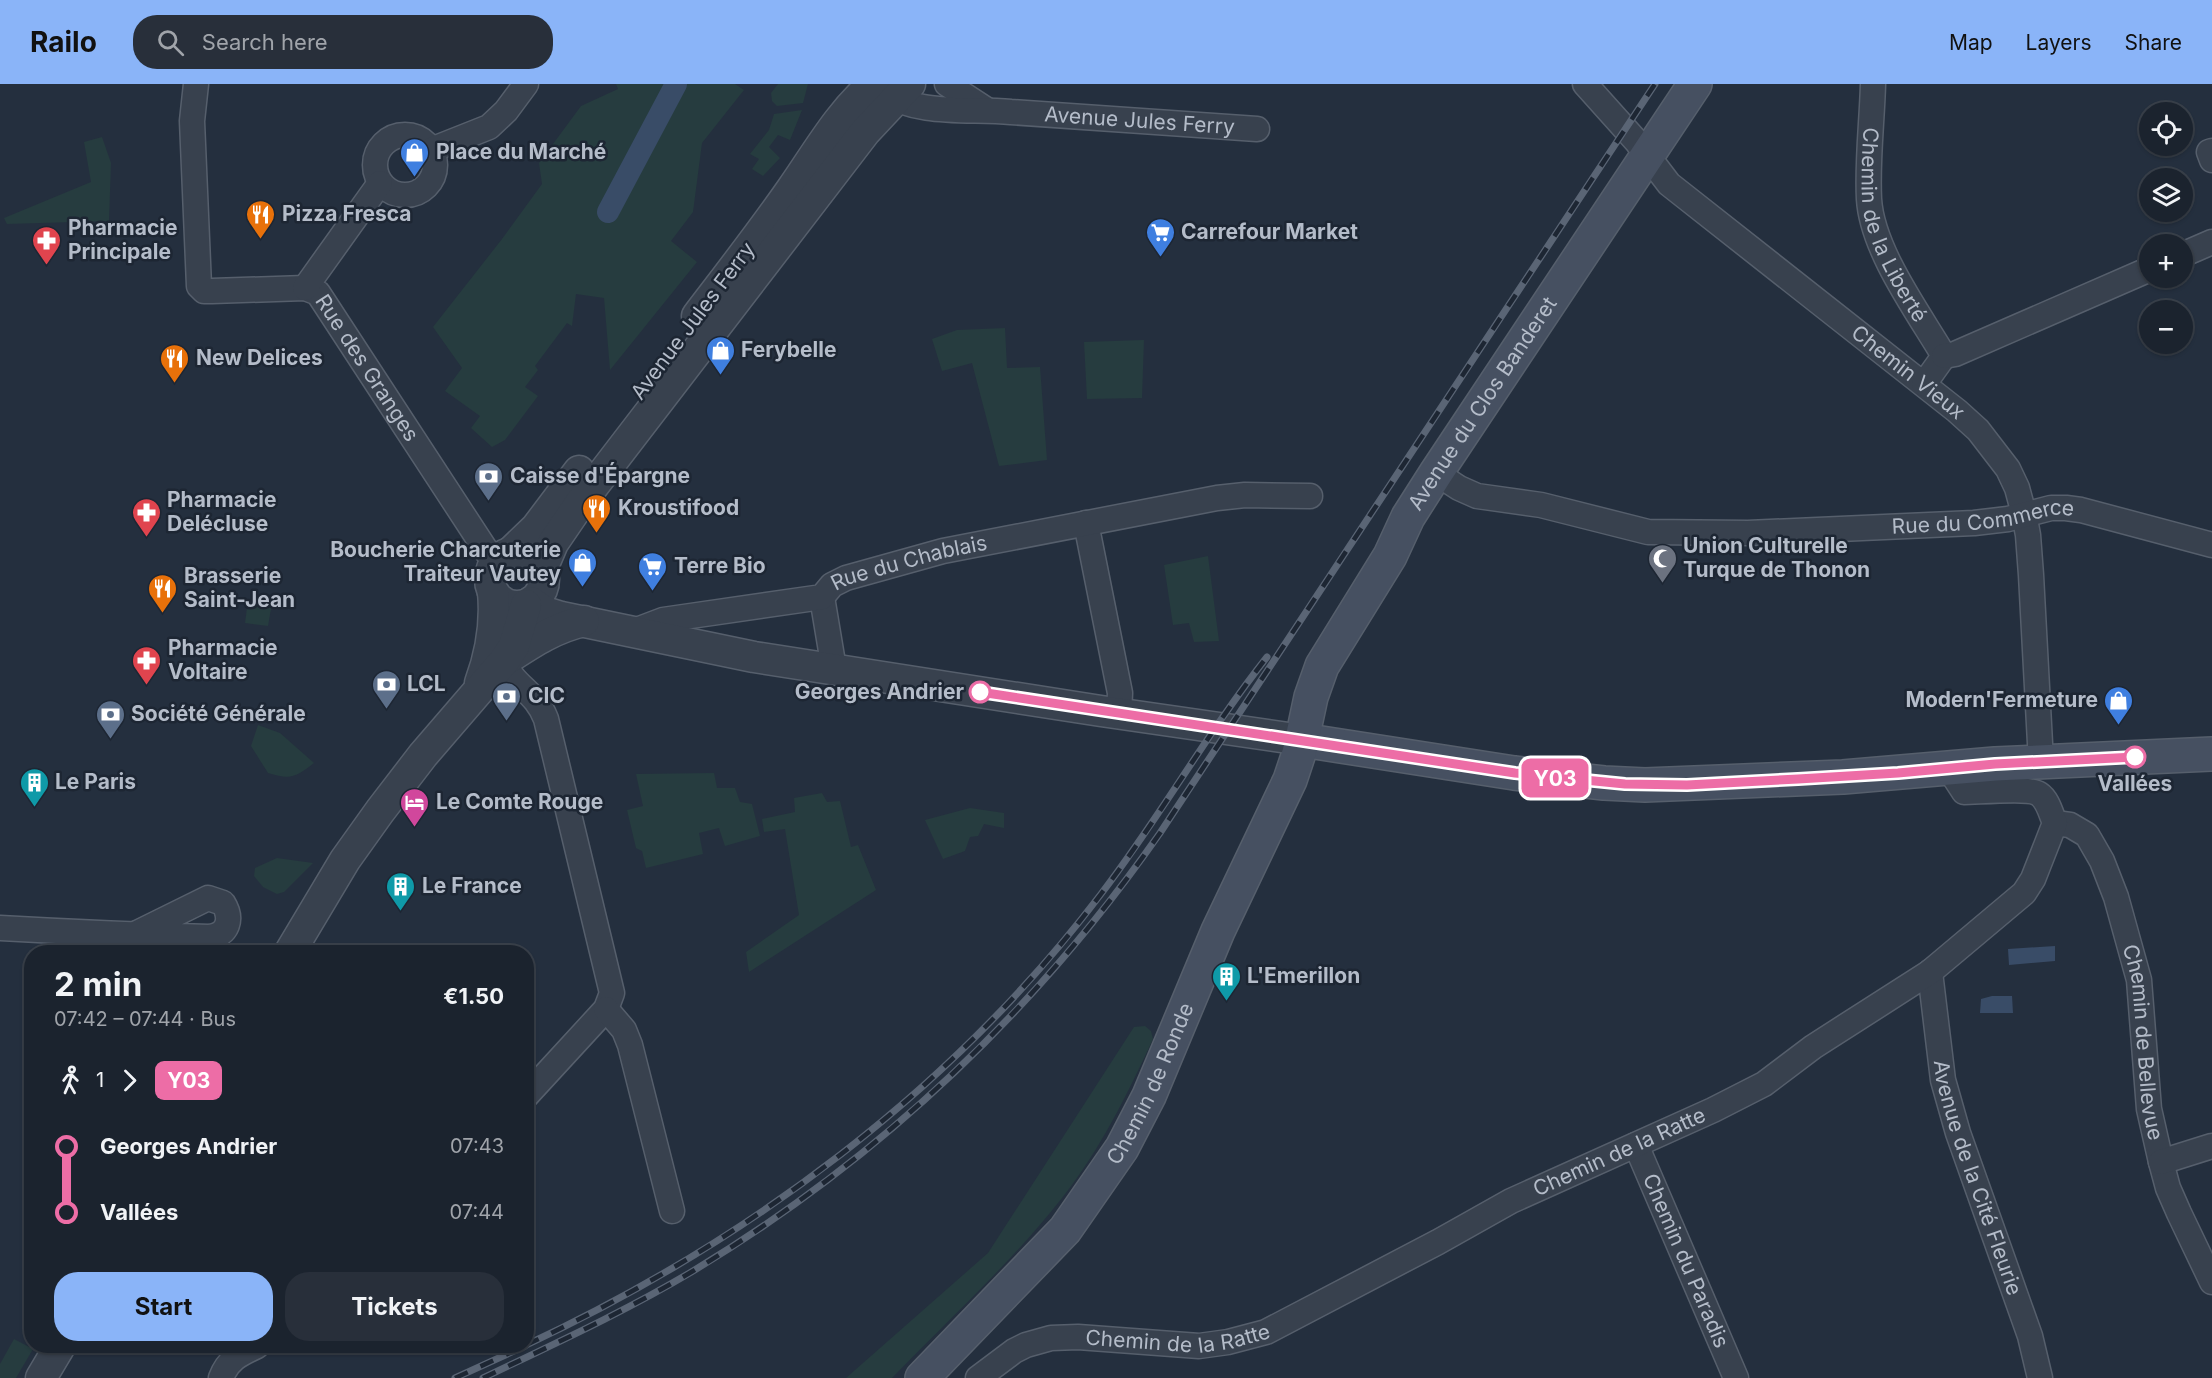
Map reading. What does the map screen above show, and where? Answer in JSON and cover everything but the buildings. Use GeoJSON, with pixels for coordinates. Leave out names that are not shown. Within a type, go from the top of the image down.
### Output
{"type":"FeatureCollection","features":[{"type":"Feature","properties":{"kind":"main road","name":"Avenue du Clos Banderet"},"geometry":{"type":"LineString","coordinates":[[1302,740],[1311,697],[1322,666],[1390,556],[1408,517],[1695,84]]}},
{"type":"Feature","properties":{"kind":"main road"},"geometry":{"type":"LineString","coordinates":[[1302,740],[1525,775],[1646,785],[1843,777],[2042,762],[2212,754]]}},
{"type":"Feature","properties":{"kind":"main road","name":"Chemin de Ronde"},"geometry":{"type":"LineString","coordinates":[[922,1378],[1065,1230],[1122,1148],[1153,1088],[1218,931],[1290,780],[1302,740]]}},
{"type":"Feature","properties":{"kind":"street","name":"Rue des Granges"},"geometry":{"type":"LineString","coordinates":[[196,84],[192,121],[199,286],[204,291],[305,288],[318,293],[329,306],[499,569]]}},
{"type":"Feature","properties":{"kind":"street"},"geometry":{"type":"LineString","coordinates":[[431,150],[489,127],[507,111],[526,84]]}},
{"type":"Feature","properties":{"kind":"street","name":"Avenue Jules Ferry"},"geometry":{"type":"LineString","coordinates":[[946,84],[987,110]]}},
{"type":"Feature","properties":{"kind":"street","name":"Chemin Vieux"},"geometry":{"type":"LineString","coordinates":[[1585,84],[1648,156],[1669,184],[1924,384],[1978,430],[2008,469],[2017,488],[2024,514],[2030,565],[2042,762]]}},
{"type":"Feature","properties":{"kind":"street","name":"Chemin de la Liberté"},"geometry":{"type":"LineString","coordinates":[[1873,84],[1869,201],[1875,226],[1885,256],[1944,356]]}},
{"type":"Feature","properties":{"kind":"street","name":"Avenue Jules Ferry"},"geometry":{"type":"LineString","coordinates":[[504,662],[517,637],[553,543],[686,348],[773,215],[849,108],[884,87],[919,107],[1257,129]]}},
{"type":"Feature","properties":{"kind":"street"},"geometry":{"type":"LineString","coordinates":[[402,134],[424,141],[435,160],[435,172],[430,182],[422,190],[411,195],[399,195],[380,183],[375,172],[378,150],[391,138],[402,134]]}},
{"type":"Feature","properties":{"kind":"street"},"geometry":{"type":"LineString","coordinates":[[2212,151],[2209,152],[2212,160]]}},
{"type":"Feature","properties":{"kind":"street"},"geometry":{"type":"LineString","coordinates":[[305,288],[380,183]]}},
{"type":"Feature","properties":{"kind":"street"},"geometry":{"type":"LineString","coordinates":[[2193,250],[2212,242]]}},
{"type":"Feature","properties":{"kind":"street"},"geometry":{"type":"LineString","coordinates":[[1924,384],[1944,356],[1955,354],[2139,274]]}},
{"type":"Feature","properties":{"kind":"street","name":"Avenue Jules Ferry"},"geometry":{"type":"LineString","coordinates":[[499,569],[686,348]]}},
{"type":"Feature","properties":{"kind":"street","name":"Rue du Commerce"},"geometry":{"type":"LineString","coordinates":[[1436,473],[1459,488],[1477,496],[1541,505],[1629,528],[1668,534],[1748,533],[1974,523],[2008,519],[2051,508],[2081,510],[2212,545]]}},
{"type":"Feature","properties":{"kind":"street","name":"Rue du Chablais"},"geometry":{"type":"LineString","coordinates":[[634,631],[663,620],[822,597],[832,585],[839,581],[943,551],[1231,496],[1310,496]]}},
{"type":"Feature","properties":{"kind":"street"},"geometry":{"type":"LineString","coordinates":[[1086,523],[1120,693],[1119,714]]}},
{"type":"Feature","properties":{"kind":"street"},"geometry":{"type":"LineString","coordinates":[[477,692],[493,635],[499,569],[520,552],[529,555],[537,561],[535,589],[516,606],[507,605],[498,599],[499,569]]}},
{"type":"Feature","properties":{"kind":"street"},"geometry":{"type":"LineString","coordinates":[[535,589],[563,604],[584,621]]}},
{"type":"Feature","properties":{"kind":"street"},"geometry":{"type":"LineString","coordinates":[[822,597],[834,669]]}},
{"type":"Feature","properties":{"kind":"street"},"geometry":{"type":"LineString","coordinates":[[294,945],[353,848],[399,787],[477,692],[504,662],[546,634],[584,621],[754,657],[1302,740]]}},
{"type":"Feature","properties":{"kind":"street"},"geometry":{"type":"LineString","coordinates":[[504,662],[511,676],[535,698],[546,719],[612,987],[611,999],[606,1010],[534,1087]]}},
{"type":"Feature","properties":{"kind":"street"},"geometry":{"type":"LineString","coordinates":[[1949,768],[1964,792],[2023,790],[2039,794],[2048,805],[2055,823]]}},
{"type":"Feature","properties":{"kind":"street","name":"Chemin de la Ratte"},"geometry":{"type":"LineString","coordinates":[[978,1378],[1014,1351],[1031,1343],[1052,1338],[1078,1337],[1199,1346],[1228,1342],[1266,1332],[1511,1201],[1764,1084],[1813,1047],[1930,972],[2024,893],[2055,823]]}},
{"type":"Feature","properties":{"kind":"street","name":"Chemin de Bellevue"},"geometry":{"type":"LineString","coordinates":[[2055,823],[2070,825],[2087,835],[2102,861],[2116,897],[2139,980],[2149,1109],[2161,1162],[2168,1188],[2212,1282]]}},
{"type":"Feature","properties":{"kind":"street"},"geometry":{"type":"LineString","coordinates":[[0,928],[133,935]]}},
{"type":"Feature","properties":{"kind":"street","name":"Avenue de la Cité Fleurie"},"geometry":{"type":"LineString","coordinates":[[1930,972],[1943,1080],[1958,1133],[2030,1336],[2040,1378]]}},
{"type":"Feature","properties":{"kind":"street"},"geometry":{"type":"LineString","coordinates":[[606,1010],[619,1022],[630,1045],[672,1211]]}},
{"type":"Feature","properties":{"kind":"street","name":"Chemin du Paradis"},"geometry":{"type":"LineString","coordinates":[[1636,1145],[1736,1378]]}},
{"type":"Feature","properties":{"kind":"street"},"geometry":{"type":"LineString","coordinates":[[2161,1162],[2212,1146]]}},
{"type":"Feature","properties":{"kind":"street"},"geometry":{"type":"LineString","coordinates":[[40,1378],[56,1353]]}},
{"type":"Feature","properties":{"kind":"street"},"geometry":{"type":"LineString","coordinates":[[221,1378],[232,1359],[244,1353]]}},
{"type":"Feature","properties":{"kind":"green space"},"geometry":{"type":"Polygon","coordinates":[[[616,84],[735,84],[744,90],[702,143],[693,212],[671,241],[697,262],[610,370],[604,298],[576,294],[572,326],[567,323],[535,366],[538,370],[525,387],[538,396],[505,440],[492,447],[471,428],[480,416],[445,391],[462,368],[433,327],[542,184],[539,163],[581,106],[618,89],[616,84]]]}},
{"type":"Feature","properties":{"kind":"green space"},"geometry":{"type":"Polygon","coordinates":[[[778,84],[808,84],[803,103],[777,106],[772,101],[771,93],[778,84]]]}},
{"type":"Feature","properties":{"kind":"green space"},"geometry":{"type":"Polygon","coordinates":[[[802,110],[790,140],[778,135],[769,147],[780,158],[763,176],[752,169],[759,159],[750,154],[769,130],[774,114],[802,110]]]}},
{"type":"Feature","properties":{"kind":"green space"},"geometry":{"type":"Polygon","coordinates":[[[102,137],[111,163],[109,221],[7,224],[4,218],[91,182],[84,142],[102,137]]]}},
{"type":"Feature","properties":{"kind":"green space"},"geometry":{"type":"Polygon","coordinates":[[[1005,328],[1007,368],[1040,367],[1047,460],[999,466],[972,363],[942,371],[932,339],[957,330],[1005,328]]]}},
{"type":"Feature","properties":{"kind":"green space"},"geometry":{"type":"Polygon","coordinates":[[[1144,340],[1142,398],[1087,399],[1084,342],[1144,340]]]}},
{"type":"Feature","properties":{"kind":"green space"},"geometry":{"type":"Polygon","coordinates":[[[1208,556],[1219,641],[1194,642],[1189,623],[1173,625],[1164,565],[1208,556]]]}},
{"type":"Feature","properties":{"kind":"green space"},"geometry":{"type":"Polygon","coordinates":[[[248,600],[272,603],[268,626],[245,623],[248,600]]]}},
{"type":"Feature","properties":{"kind":"green space"},"geometry":{"type":"Polygon","coordinates":[[[258,725],[280,733],[314,763],[293,776],[268,773],[251,746],[258,725]]]}},
{"type":"Feature","properties":{"kind":"green space"},"geometry":{"type":"Polygon","coordinates":[[[714,773],[717,788],[735,788],[740,802],[752,804],[760,836],[725,846],[719,828],[699,833],[703,854],[646,868],[642,851],[636,848],[627,810],[643,806],[636,774],[714,773]]]}},
{"type":"Feature","properties":{"kind":"green space"},"geometry":{"type":"Polygon","coordinates":[[[822,793],[827,802],[840,801],[851,847],[858,845],[876,890],[749,972],[746,952],[799,915],[785,829],[764,832],[762,819],[795,812],[794,798],[822,793]]]}},
{"type":"Feature","properties":{"kind":"green space"},"geometry":{"type":"Polygon","coordinates":[[[970,808],[1004,813],[1004,828],[984,824],[978,836],[970,837],[965,851],[943,859],[925,820],[970,808]]]}},
{"type":"Feature","properties":{"kind":"green space"},"geometry":{"type":"Polygon","coordinates":[[[277,858],[313,863],[284,892],[277,894],[263,887],[254,876],[255,868],[277,858]]]}},
{"type":"Feature","properties":{"kind":"green space"},"geometry":{"type":"Polygon","coordinates":[[[1145,1026],[1151,1031],[1153,1039],[1123,1101],[1089,1161],[1042,1222],[1001,1268],[892,1378],[846,1378],[988,1253],[1134,1027],[1145,1026]]]}},
{"type":"Feature","properties":{"kind":"green space"},"geometry":{"type":"Polygon","coordinates":[[[14,1339],[24,1344],[24,1353],[31,1353],[16,1378],[0,1378],[0,1364],[14,1339]]]}},
{"type":"Feature","properties":{"kind":"water"},"geometry":{"type":"Polygon","coordinates":[[[2055,946],[2055,961],[2009,965],[2008,949],[2055,946]]]}},
{"type":"Feature","properties":{"kind":"water"},"geometry":{"type":"Polygon","coordinates":[[[1992,996],[2012,996],[2013,1013],[1980,1013],[1981,999],[1992,996]]]}},
{"type":"Feature","properties":{"kind":"waterway"},"geometry":{"type":"LineString","coordinates":[[608,212],[676,84]]}},
{"type":"Feature","properties":{"kind":"railway"},"geometry":{"type":"LineString","coordinates":[[483,1378],[590,1327],[668,1286],[761,1227],[827,1180],[890,1130],[1007,1020],[1112,898],[1160,833],[1655,84]]}},
{"type":"Feature","properties":{"kind":"railway"},"geometry":{"type":"LineString","coordinates":[[534,1341],[609,1304],[689,1258],[767,1208],[841,1154],[912,1095],[980,1033],[1043,965],[1101,894],[1224,715],[1267,657]]}},
{"type":"Feature","properties":{"kind":"railway"},"geometry":{"type":"LineString","coordinates":[[455,1378],[510,1353]]}},
{"type":"Feature","properties":{"kind":"bus line","name":"Y03"},"geometry":{"type":"LineString","coordinates":[[980,692],[1515,773],[1604,783],[1687,785],[2135,757]]}},
{"type":"Feature","properties":{"kind":"place","name":"Place du Marché"},"geometry":{"type":"Point","coordinates":[415,178]}},
{"type":"Feature","properties":{"kind":"place","name":"Pizza Fresca"},"geometry":{"type":"Point","coordinates":[261,240]}},
{"type":"Feature","properties":{"kind":"place","name":"Carrefour Market"},"geometry":{"type":"Point","coordinates":[1160,258]}},
{"type":"Feature","properties":{"kind":"place","name":"Pharmacie Principale"},"geometry":{"type":"Point","coordinates":[47,266]}},
{"type":"Feature","properties":{"kind":"place","name":"Ferybelle"},"geometry":{"type":"Point","coordinates":[720,376]}},
{"type":"Feature","properties":{"kind":"place","name":"New Delices"},"geometry":{"type":"Point","coordinates":[175,384]}},
{"type":"Feature","properties":{"kind":"place","name":"Caisse d'Épargne"},"geometry":{"type":"Point","coordinates":[489,502]}},
{"type":"Feature","properties":{"kind":"place","name":"Kroustifood"},"geometry":{"type":"Point","coordinates":[597,534]}},
{"type":"Feature","properties":{"kind":"place","name":"Pharmacie Delécluse"},"geometry":{"type":"Point","coordinates":[146,538]}},
{"type":"Feature","properties":{"kind":"place","name":"Union Culturelle Turque de Thonon"},"geometry":{"type":"Point","coordinates":[1662,584]}},
{"type":"Feature","properties":{"kind":"place","name":"Boucherie Charcuterie Traiteur Vautey"},"geometry":{"type":"Point","coordinates":[582,588]}},
{"type":"Feature","properties":{"kind":"place","name":"Terre Bio"},"geometry":{"type":"Point","coordinates":[653,592]}},
{"type":"Feature","properties":{"kind":"place","name":"Brasserie Saint-Jean"},"geometry":{"type":"Point","coordinates":[163,614]}},
{"type":"Feature","properties":{"kind":"place","name":"Pharmacie Voltaire"},"geometry":{"type":"Point","coordinates":[147,686]}},
{"type":"Feature","properties":{"kind":"place","name":"Georges Andrier"},"geometry":{"type":"Point","coordinates":[980,692]}},
{"type":"Feature","properties":{"kind":"place","name":"LCL"},"geometry":{"type":"Point","coordinates":[386,710]}},
{"type":"Feature","properties":{"kind":"place","name":"CIC"},"geometry":{"type":"Point","coordinates":[507,722]}},
{"type":"Feature","properties":{"kind":"place","name":"Modern'Fermeture"},"geometry":{"type":"Point","coordinates":[2119,726]}},
{"type":"Feature","properties":{"kind":"place","name":"Société Générale"},"geometry":{"type":"Point","coordinates":[110,740]}},
{"type":"Feature","properties":{"kind":"place","name":"Vallées"},"geometry":{"type":"Point","coordinates":[2135,757]}},
{"type":"Feature","properties":{"kind":"place","name":"Le Paris"},"geometry":{"type":"Point","coordinates":[34,808]}},
{"type":"Feature","properties":{"kind":"place","name":"Le Comte Rouge"},"geometry":{"type":"Point","coordinates":[415,828]}},
{"type":"Feature","properties":{"kind":"place","name":"Le France"},"geometry":{"type":"Point","coordinates":[401,912]}},
{"type":"Feature","properties":{"kind":"place","name":"L'Emerillon"},"geometry":{"type":"Point","coordinates":[1226,1002]}}]}
